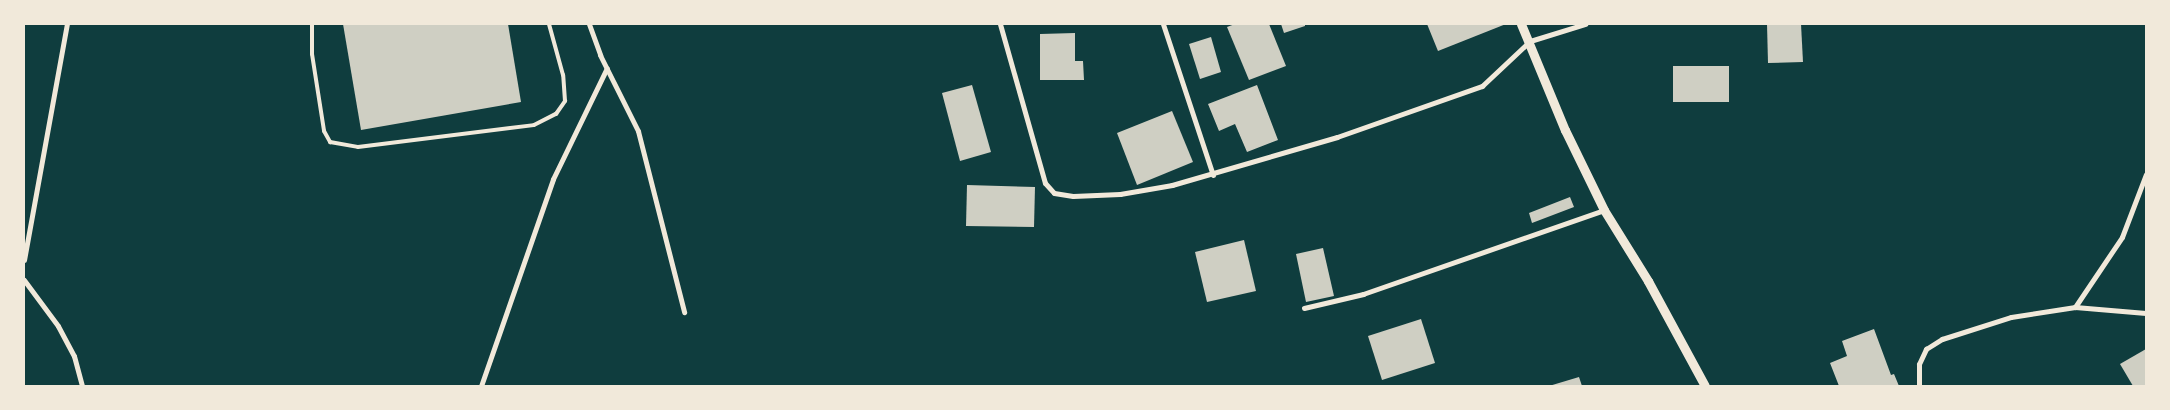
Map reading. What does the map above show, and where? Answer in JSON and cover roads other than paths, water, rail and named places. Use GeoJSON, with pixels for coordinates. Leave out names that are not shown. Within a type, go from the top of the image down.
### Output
{"type":"FeatureCollection","features":[{"type":"Feature","properties":{"kind":"street"},"geometry":{"type":"LineString","coordinates":[[24,260],[67,24]]}},
{"type":"Feature","properties":{"kind":"street"},"geometry":{"type":"LineString","coordinates":[[589,24],[607,68],[638,131],[684,312]]}},
{"type":"Feature","properties":{"kind":"street"},"geometry":{"type":"LineString","coordinates":[[1000,24],[1045,183],[1054,194],[1073,196],[1120,194],[1213,175],[1337,137],[1482,86],[1530,41],[1585,24]]}},
{"type":"Feature","properties":{"kind":"street"},"geometry":{"type":"LineString","coordinates":[[1163,24],[1213,175]]}},
{"type":"Feature","properties":{"kind":"street"},"geometry":{"type":"LineString","coordinates":[[1521,24],[1530,41],[1565,130],[1604,210],[1705,386]]}},
{"type":"Feature","properties":{"kind":"street"},"geometry":{"type":"LineString","coordinates":[[481,386],[553,179],[607,68]]}},
{"type":"Feature","properties":{"kind":"street"},"geometry":{"type":"LineString","coordinates":[[2075,307],[2122,237],[2146,174]]}},
{"type":"Feature","properties":{"kind":"street"},"geometry":{"type":"LineString","coordinates":[[1304,308],[1363,294],[1604,210]]}},
{"type":"Feature","properties":{"kind":"street"},"geometry":{"type":"LineString","coordinates":[[24,280],[58,326],[74,356],[82,386]]}},
{"type":"Feature","properties":{"kind":"street"},"geometry":{"type":"LineString","coordinates":[[1919,386],[1918,364],[1926,349],[1942,339],[2011,317],[2075,307],[2146,313]]}},
{"type":"Feature","properties":{"kind":"lane"},"geometry":{"type":"LineString","coordinates":[[312,24],[312,54],[324,131],[330,142],[358,147],[534,125],[556,114],[565,102],[563,74],[549,24]]}}]}
